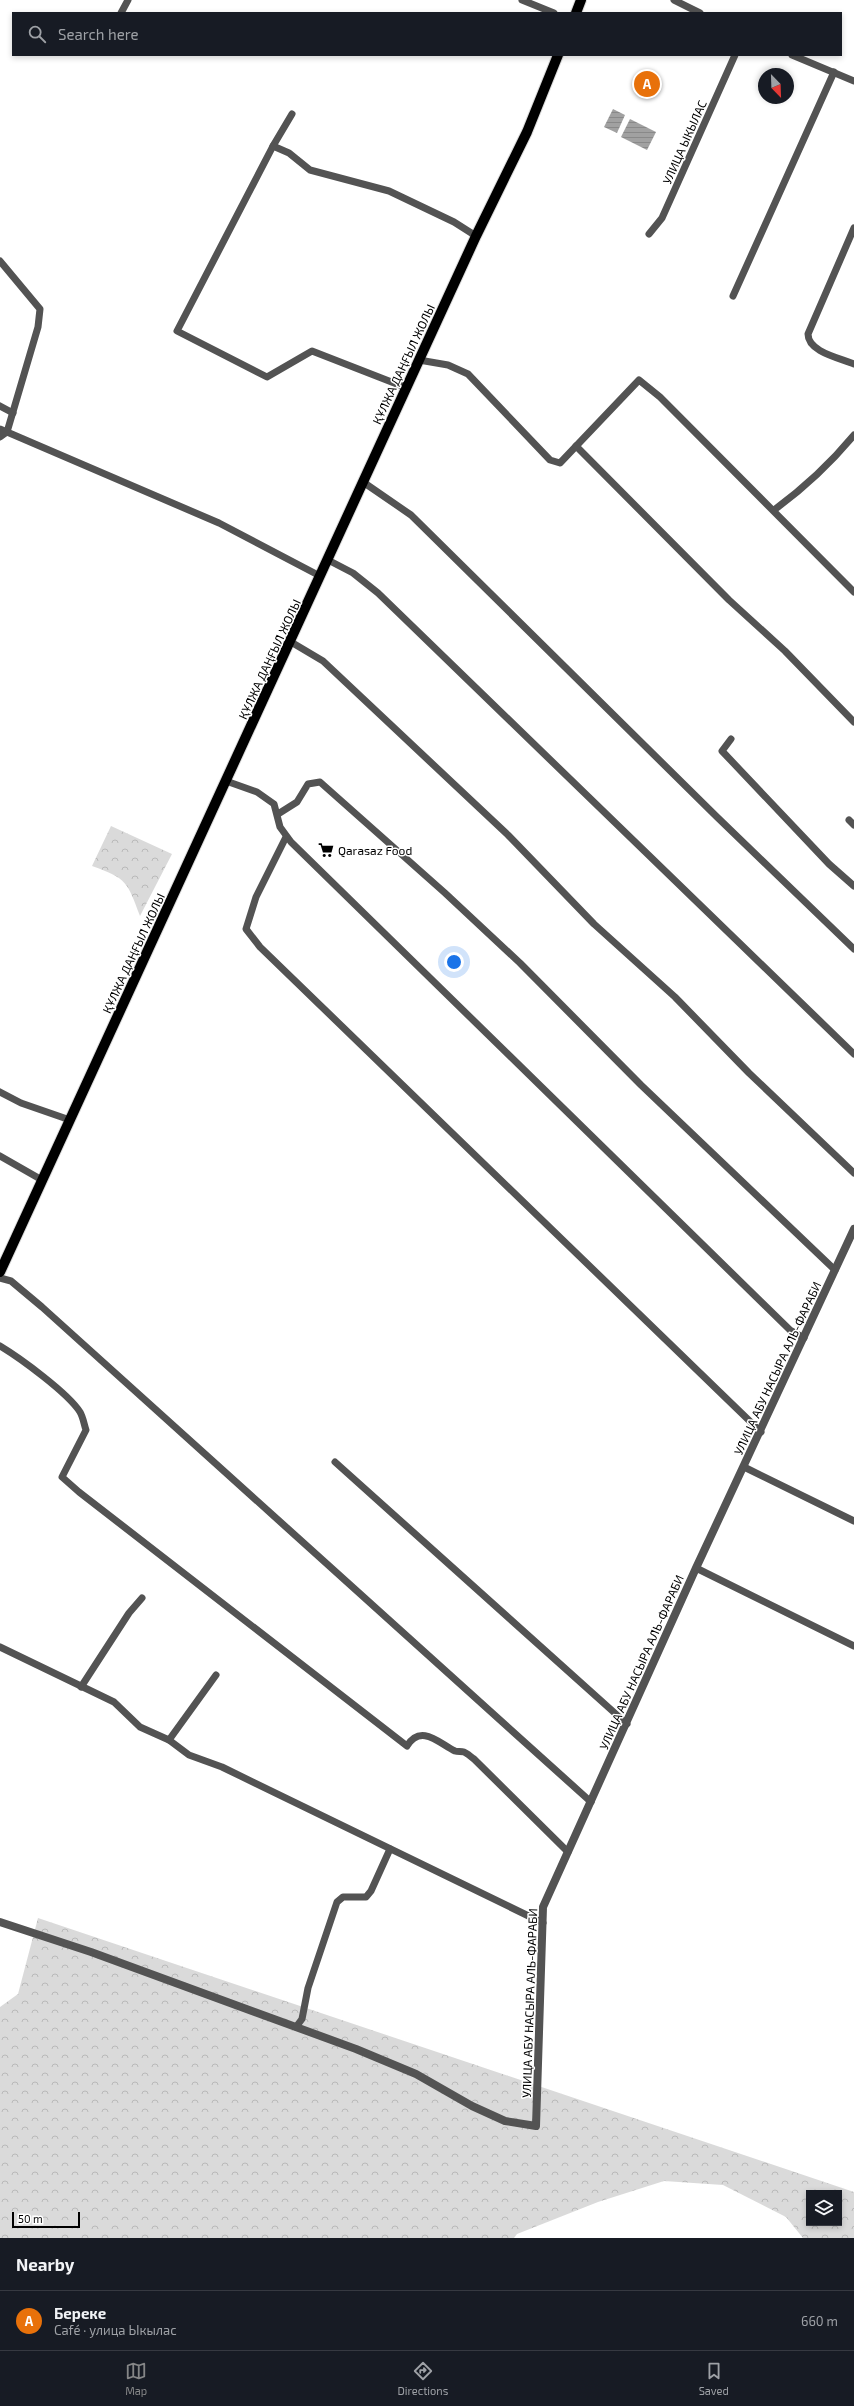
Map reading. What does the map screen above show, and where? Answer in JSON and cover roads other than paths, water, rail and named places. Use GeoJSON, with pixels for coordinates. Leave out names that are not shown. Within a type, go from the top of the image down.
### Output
{"type":"FeatureCollection","features":[{"type":"Feature","properties":{"kind":"main road"},"geometry":{"type":"LineString","coordinates":[[576,12],[581,0]]}},
{"type":"Feature","properties":{"kind":"main road","name":"ҚҰЛЖА ДАҢҒЫЛ ЖОЛЫ"},"geometry":{"type":"LineString","coordinates":[[0,1272],[291,642],[476,236],[527,132],[558,56]]}},
{"type":"Feature","properties":{"kind":"street"},"geometry":{"type":"LineString","coordinates":[[122,12],[128,0]]}},
{"type":"Feature","properties":{"kind":"street"},"geometry":{"type":"LineString","coordinates":[[522,0],[552,12]]}},
{"type":"Feature","properties":{"kind":"street"},"geometry":{"type":"LineString","coordinates":[[674,0],[698,12]]}},
{"type":"Feature","properties":{"kind":"street","name":"УЛИЦА ЫКЫЛАС"},"geometry":{"type":"LineString","coordinates":[[649,234],[662,218],[735,56]]}},
{"type":"Feature","properties":{"kind":"street"},"geometry":{"type":"LineString","coordinates":[[794,56],[854,81]]}},
{"type":"Feature","properties":{"kind":"street"},"geometry":{"type":"LineString","coordinates":[[733,296],[834,72]]}},
{"type":"Feature","properties":{"kind":"street"},"geometry":{"type":"LineString","coordinates":[[292,114],[273,146],[177,331],[267,377],[312,350],[407,388]]}},
{"type":"Feature","properties":{"kind":"street"},"geometry":{"type":"LineString","coordinates":[[273,146],[289,153],[310,170],[389,191],[424,210],[454,222],[476,236]]}},
{"type":"Feature","properties":{"kind":"street"},"geometry":{"type":"LineString","coordinates":[[854,228],[808,334],[808,339],[814,347],[854,364]]}},
{"type":"Feature","properties":{"kind":"street"},"geometry":{"type":"LineString","coordinates":[[0,260],[40,309],[38,327],[12,413],[0,437]]}},
{"type":"Feature","properties":{"kind":"street"},"geometry":{"type":"LineString","coordinates":[[419,360],[448,365],[468,374],[550,460],[560,463],[639,380],[660,397],[854,592]]}},
{"type":"Feature","properties":{"kind":"street"},"geometry":{"type":"LineString","coordinates":[[0,406],[12,413]]}},
{"type":"Feature","properties":{"kind":"street"},"geometry":{"type":"LineString","coordinates":[[4,430],[70,461],[219,523],[320,576]]}},
{"type":"Feature","properties":{"kind":"street"},"geometry":{"type":"LineString","coordinates":[[774,510],[802,490],[835,457],[854,435]]}},
{"type":"Feature","properties":{"kind":"street"},"geometry":{"type":"LineString","coordinates":[[576,446],[730,600],[785,651],[854,722]]}},
{"type":"Feature","properties":{"kind":"street"},"geometry":{"type":"LineString","coordinates":[[364,482],[411,515],[717,817],[854,949]]}},
{"type":"Feature","properties":{"kind":"street"},"geometry":{"type":"LineString","coordinates":[[328,560],[353,573],[378,593],[854,1054]]}},
{"type":"Feature","properties":{"kind":"street"},"geometry":{"type":"LineString","coordinates":[[291,642],[323,661],[508,835],[594,924],[675,997],[749,1072],[854,1173]]}},
{"type":"Feature","properties":{"kind":"street"},"geometry":{"type":"LineString","coordinates":[[731,739],[722,751],[829,864],[854,886]]}},
{"type":"Feature","properties":{"kind":"street"},"geometry":{"type":"LineString","coordinates":[[226,781],[248,788],[267,797],[274,804],[278,814],[280,827],[286,837],[790,1330],[804,1338]]}},
{"type":"Feature","properties":{"kind":"street"},"geometry":{"type":"LineString","coordinates":[[278,814],[297,802],[308,784],[320,782],[445,893],[520,963],[641,1085],[835,1270]]}},
{"type":"Feature","properties":{"kind":"street"},"geometry":{"type":"LineString","coordinates":[[286,837],[256,897],[246,929],[260,947],[761,1432]]}},
{"type":"Feature","properties":{"kind":"street"},"geometry":{"type":"LineString","coordinates":[[0,1092],[21,1103],[70,1120]]}},
{"type":"Feature","properties":{"kind":"street"},"geometry":{"type":"LineString","coordinates":[[0,1156],[42,1180]]}},
{"type":"Feature","properties":{"kind":"street","name":"УЛИЦА АБУ НАСЫРА АЛЬ-ФАРАБИ"},"geometry":{"type":"LineString","coordinates":[[296,2027],[356,2049],[416,2074],[472,2106],[505,2121],[536,2126],[543,1907],[627,1724],[696,1568],[761,1432],[854,1229]]}},
{"type":"Feature","properties":{"kind":"street"},"geometry":{"type":"LineString","coordinates":[[0,1278],[11,1281],[42,1307],[83,1346],[464,1685],[591,1802]]}},
{"type":"Feature","properties":{"kind":"street"},"geometry":{"type":"LineString","coordinates":[[0,1346],[20,1358],[57,1388],[80,1412],[86,1430],[62,1477],[73,1487],[406,1746],[409,1742],[419,1737],[431,1736],[456,1751],[464,1752],[474,1759],[568,1852]]}},
{"type":"Feature","properties":{"kind":"street"},"geometry":{"type":"LineString","coordinates":[[335,1462],[627,1724]]}},
{"type":"Feature","properties":{"kind":"street"},"geometry":{"type":"LineString","coordinates":[[744,1467],[854,1521]]}},
{"type":"Feature","properties":{"kind":"street"},"geometry":{"type":"LineString","coordinates":[[696,1568],[854,1646]]}},
{"type":"Feature","properties":{"kind":"street"},"geometry":{"type":"LineString","coordinates":[[81,1687],[129,1613],[142,1598]]}},
{"type":"Feature","properties":{"kind":"street"},"geometry":{"type":"LineString","coordinates":[[0,1647],[114,1702],[140,1728],[169,1740],[189,1755],[222,1767],[543,1923]]}},
{"type":"Feature","properties":{"kind":"street"},"geometry":{"type":"LineString","coordinates":[[169,1740],[216,1675]]}},
{"type":"Feature","properties":{"kind":"street"},"geometry":{"type":"LineString","coordinates":[[0,1922],[92,1952],[296,2027],[302,2019],[308,1988],[337,1902],[343,1896],[366,1897],[371,1891],[390,1849]]}},
{"type":"Feature","properties":{"kind":"place","name":"Береке"},"geometry":{"type":"Point","coordinates":[647,84]}},
{"type":"Feature","properties":{"kind":"place","name":"Qarasaz Food"},"geometry":{"type":"Point","coordinates":[326,850]}}]}
